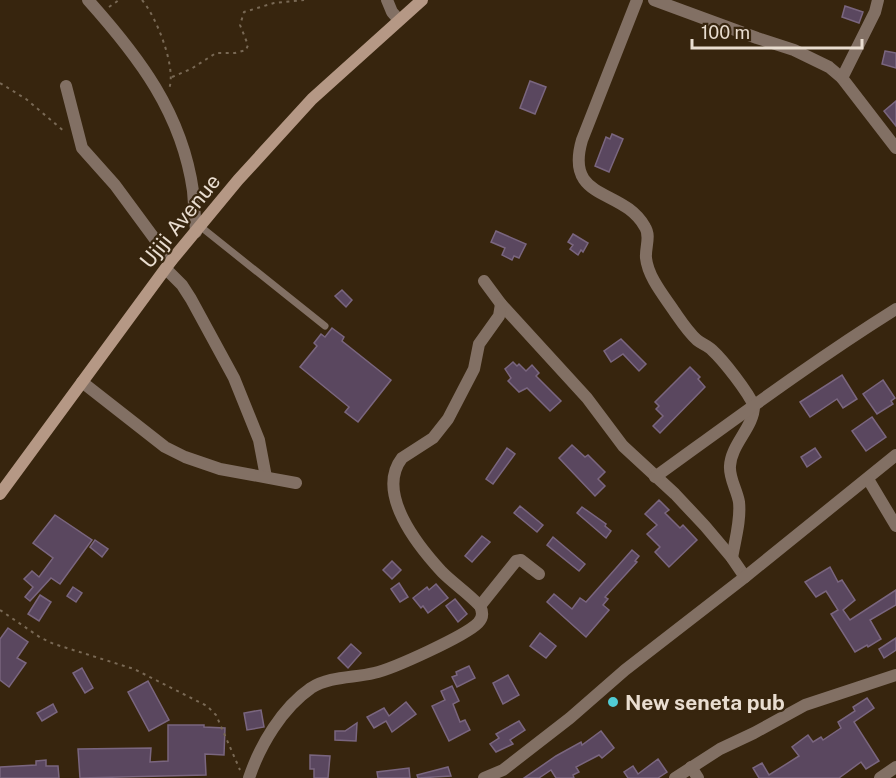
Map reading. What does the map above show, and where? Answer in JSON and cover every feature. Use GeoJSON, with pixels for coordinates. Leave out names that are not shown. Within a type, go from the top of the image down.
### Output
{"type":"FeatureCollection","features":[{"type":"Feature","properties":{"kind":"main road","name":"Ujiji Avenue"},"geometry":{"type":"LineString","coordinates":[[0,494],[169,265],[245,172],[312,99],[423,0]]}},
{"type":"Feature","properties":{"kind":"street"},"geometry":{"type":"LineString","coordinates":[[88,0],[157,88],[167,107],[180,140],[189,173],[198,230]]}},
{"type":"Feature","properties":{"kind":"street"},"geometry":{"type":"LineString","coordinates":[[387,0],[392,12],[399,20]]}},
{"type":"Feature","properties":{"kind":"street"},"geometry":{"type":"LineString","coordinates":[[637,0],[582,140],[578,160],[579,168],[584,182],[628,208],[642,222],[647,230],[648,265],[658,286],[687,329],[714,352],[745,390],[754,405],[752,418],[730,466],[739,502],[739,517],[732,558]]}},
{"type":"Feature","properties":{"kind":"street"},"geometry":{"type":"LineString","coordinates":[[654,0],[794,50],[829,67],[842,78],[896,148]]}},
{"type":"Feature","properties":{"kind":"street"},"geometry":{"type":"LineString","coordinates":[[842,78],[875,12],[878,0]]}},
{"type":"Feature","properties":{"kind":"street"},"geometry":{"type":"LineString","coordinates":[[66,86],[81,145],[115,185],[169,265],[191,299],[234,378],[259,440],[266,477]]}},
{"type":"Feature","properties":{"kind":"street"},"geometry":{"type":"LineString","coordinates":[[484,280],[501,304],[587,398],[623,446],[675,494],[732,558],[745,577]]}},
{"type":"Feature","properties":{"kind":"street"},"geometry":{"type":"LineString","coordinates":[[249,778],[276,725],[300,697],[314,686],[332,680],[374,673],[425,653],[477,624],[482,615],[480,606],[441,571],[405,523],[393,488],[397,468],[402,458],[433,438],[448,419],[474,369],[479,344],[498,316],[501,304]]}},
{"type":"Feature","properties":{"kind":"street"},"geometry":{"type":"LineString","coordinates":[[655,477],[754,405],[896,309]]}},
{"type":"Feature","properties":{"kind":"street"},"geometry":{"type":"LineString","coordinates":[[82,382],[165,447],[185,458],[220,469],[296,483]]}},
{"type":"Feature","properties":{"kind":"street"},"geometry":{"type":"LineString","coordinates":[[484,778],[501,774],[625,670],[896,455]]}},
{"type":"Feature","properties":{"kind":"street"},"geometry":{"type":"LineString","coordinates":[[868,479],[896,526]]}},
{"type":"Feature","properties":{"kind":"street"},"geometry":{"type":"LineString","coordinates":[[480,606],[516,561],[521,560],[539,574]]}},
{"type":"Feature","properties":{"kind":"street"},"geometry":{"type":"LineString","coordinates":[[675,778],[805,705],[896,675]]}},
{"type":"Feature","properties":{"kind":"street"},"geometry":{"type":"LineString","coordinates":[[691,767],[698,778]]}},
{"type":"Feature","properties":{"kind":"street"},"geometry":{"type":"LineString","coordinates":[[880,778],[896,767]]}},
{"type":"Feature","properties":{"kind":"lane"},"geometry":{"type":"LineString","coordinates":[[198,230],[325,326]]}},
{"type":"Feature","properties":{"kind":"path"},"geometry":{"type":"LineString","coordinates":[[142,0],[156,21],[172,77],[167,107]]}},
{"type":"Feature","properties":{"kind":"path"},"geometry":{"type":"LineString","coordinates":[[172,77],[191,69],[216,53],[235,53],[246,50],[248,45],[240,25],[244,12],[274,3],[303,0]]}},
{"type":"Feature","properties":{"kind":"path"},"geometry":{"type":"LineString","coordinates":[[0,83],[26,99],[81,145]]}},
{"type":"Feature","properties":{"kind":"path"},"geometry":{"type":"LineString","coordinates":[[0,610],[41,638],[134,669],[207,706],[216,715],[244,778]]}},
{"type":"Feature","properties":{"kind":"building"},"geometry":{"type":"Polygon","coordinates":[[[845,6],[863,12],[859,23],[842,17],[845,6]]]}},
{"type":"Feature","properties":{"kind":"building"},"geometry":{"type":"Polygon","coordinates":[[[885,51],[896,53],[896,68],[882,64],[885,51]]]}},
{"type":"Feature","properties":{"kind":"building"},"geometry":{"type":"Polygon","coordinates":[[[530,81],[546,87],[535,114],[520,108],[530,81]]]}},
{"type":"Feature","properties":{"kind":"building"},"geometry":{"type":"Polygon","coordinates":[[[896,101],[896,126],[884,111],[896,101]]]}},
{"type":"Feature","properties":{"kind":"building"},"geometry":{"type":"Polygon","coordinates":[[[612,134],[623,139],[609,172],[595,166],[606,137],[610,139],[612,134]]]}},
{"type":"Feature","properties":{"kind":"building"},"geometry":{"type":"Polygon","coordinates":[[[496,231],[526,244],[519,258],[514,256],[512,260],[502,255],[505,248],[491,242],[496,231]]]}},
{"type":"Feature","properties":{"kind":"building"},"geometry":{"type":"Polygon","coordinates":[[[573,234],[588,243],[583,252],[581,250],[578,255],[570,249],[573,245],[568,242],[573,234]]]}},
{"type":"Feature","properties":{"kind":"building"},"geometry":{"type":"Polygon","coordinates":[[[342,290],[352,300],[346,307],[335,296],[342,290]]]}},
{"type":"Feature","properties":{"kind":"building"},"geometry":{"type":"Polygon","coordinates":[[[332,328],[344,337],[342,341],[391,380],[358,422],[345,412],[349,407],[300,367],[317,346],[314,343],[321,334],[325,337],[332,328]]]}},
{"type":"Feature","properties":{"kind":"building"},"geometry":{"type":"Polygon","coordinates":[[[621,339],[646,364],[639,371],[623,354],[611,362],[604,351],[621,339]]]}},
{"type":"Feature","properties":{"kind":"building"},"geometry":{"type":"Polygon","coordinates":[[[513,362],[526,371],[532,365],[539,373],[536,376],[561,401],[550,411],[527,388],[519,392],[508,381],[511,378],[505,369],[513,362]]]}},
{"type":"Feature","properties":{"kind":"building"},"geometry":{"type":"Polygon","coordinates":[[[690,367],[700,377],[698,379],[705,387],[660,433],[653,426],[663,416],[656,409],[659,406],[655,402],[690,367]]]}},
{"type":"Feature","properties":{"kind":"building"},"geometry":{"type":"Polygon","coordinates":[[[842,375],[857,399],[843,408],[837,399],[810,417],[800,402],[842,375]]]}},
{"type":"Feature","properties":{"kind":"building"},"geometry":{"type":"Polygon","coordinates":[[[883,380],[895,398],[891,401],[893,404],[877,414],[863,394],[883,380]]]}},
{"type":"Feature","properties":{"kind":"building"},"geometry":{"type":"Polygon","coordinates":[[[872,417],[886,437],[866,451],[852,431],[872,417]]]}},
{"type":"Feature","properties":{"kind":"building"},"geometry":{"type":"Polygon","coordinates":[[[572,445],[585,457],[588,455],[605,472],[598,479],[605,486],[595,496],[559,458],[572,445]]]}},
{"type":"Feature","properties":{"kind":"building"},"geometry":{"type":"Polygon","coordinates":[[[507,448],[515,454],[493,484],[486,479],[507,448]]]}},
{"type":"Feature","properties":{"kind":"building"},"geometry":{"type":"Polygon","coordinates":[[[815,448],[821,457],[807,467],[801,457],[815,448]]]}},
{"type":"Feature","properties":{"kind":"building"},"geometry":{"type":"Polygon","coordinates":[[[659,500],[669,510],[665,513],[680,528],[683,525],[697,540],[669,567],[655,552],[660,547],[647,534],[657,525],[645,514],[659,500]]]}},
{"type":"Feature","properties":{"kind":"building"},"geometry":{"type":"Polygon","coordinates":[[[520,506],[543,525],[537,532],[514,513],[520,506]]]}},
{"type":"Feature","properties":{"kind":"building"},"geometry":{"type":"Polygon","coordinates":[[[582,507],[606,524],[605,526],[611,531],[606,538],[577,513],[582,507]]]}},
{"type":"Feature","properties":{"kind":"building"},"geometry":{"type":"Polygon","coordinates":[[[55,515],[92,540],[60,584],[51,578],[30,601],[25,597],[33,587],[24,579],[32,571],[39,577],[53,558],[33,543],[55,515]]]}},
{"type":"Feature","properties":{"kind":"building"},"geometry":{"type":"Polygon","coordinates":[[[482,536],[490,542],[472,562],[465,556],[482,536]]]}},
{"type":"Feature","properties":{"kind":"building"},"geometry":{"type":"Polygon","coordinates":[[[553,537],[585,564],[579,571],[547,545],[553,537]]]}},
{"type":"Feature","properties":{"kind":"building"},"geometry":{"type":"Polygon","coordinates":[[[95,540],[108,549],[102,557],[90,547],[95,540]]]}},
{"type":"Feature","properties":{"kind":"building"},"geometry":{"type":"Polygon","coordinates":[[[632,550],[639,556],[635,561],[637,562],[605,597],[608,599],[603,605],[609,610],[586,637],[547,602],[554,594],[572,609],[580,598],[586,602],[632,550]]]}},
{"type":"Feature","properties":{"kind":"building"},"geometry":{"type":"Polygon","coordinates":[[[392,561],[401,570],[392,579],[383,570],[392,561]]]}},
{"type":"Feature","properties":{"kind":"building"},"geometry":{"type":"Polygon","coordinates":[[[830,567],[838,582],[842,580],[855,600],[843,610],[850,620],[896,590],[896,605],[870,620],[881,639],[855,652],[831,614],[838,610],[826,591],[816,597],[805,582],[830,567]]]}},
{"type":"Feature","properties":{"kind":"building"},"geometry":{"type":"Polygon","coordinates":[[[399,583],[408,597],[400,602],[391,589],[399,583]]]}},
{"type":"Feature","properties":{"kind":"building"},"geometry":{"type":"Polygon","coordinates":[[[436,584],[448,598],[428,613],[413,598],[427,587],[429,590],[436,584]]]}},
{"type":"Feature","properties":{"kind":"building"},"geometry":{"type":"Polygon","coordinates":[[[73,587],[82,593],[76,602],[67,596],[73,587]]]}},
{"type":"Feature","properties":{"kind":"building"},"geometry":{"type":"Polygon","coordinates":[[[40,595],[51,602],[39,621],[28,614],[40,595]]]}},
{"type":"Feature","properties":{"kind":"building"},"geometry":{"type":"Polygon","coordinates":[[[455,599],[467,614],[458,622],[446,606],[455,599]]]}},
{"type":"Feature","properties":{"kind":"building"},"geometry":{"type":"Polygon","coordinates":[[[8,628],[28,642],[17,658],[26,663],[9,687],[0,680],[0,639],[8,628]]]}},
{"type":"Feature","properties":{"kind":"building"},"geometry":{"type":"Polygon","coordinates":[[[540,633],[556,646],[546,658],[530,646],[540,633]]]}},
{"type":"Feature","properties":{"kind":"building"},"geometry":{"type":"Polygon","coordinates":[[[896,638],[896,650],[884,658],[879,649],[896,638]]]}},
{"type":"Feature","properties":{"kind":"building"},"geometry":{"type":"Polygon","coordinates":[[[351,644],[361,653],[348,668],[338,658],[351,644]]]}},
{"type":"Feature","properties":{"kind":"building"},"geometry":{"type":"Polygon","coordinates":[[[469,666],[475,678],[457,687],[452,677],[457,675],[456,672],[469,666]]]}},
{"type":"Feature","properties":{"kind":"building"},"geometry":{"type":"Polygon","coordinates":[[[82,668],[93,688],[85,693],[73,673],[82,668]]]}},
{"type":"Feature","properties":{"kind":"building"},"geometry":{"type":"Polygon","coordinates":[[[508,675],[519,695],[503,704],[493,683],[508,675]]]}},
{"type":"Feature","properties":{"kind":"building"},"geometry":{"type":"Polygon","coordinates":[[[148,681],[169,720],[149,731],[128,692],[148,681]]]}},
{"type":"Feature","properties":{"kind":"building"},"geometry":{"type":"Polygon","coordinates":[[[452,686],[459,701],[453,704],[460,722],[465,720],[470,730],[449,741],[432,706],[445,700],[441,691],[452,686]]]}},
{"type":"Feature","properties":{"kind":"building"},"geometry":{"type":"Polygon","coordinates":[[[867,698],[874,708],[854,722],[879,761],[866,769],[861,762],[839,778],[759,778],[753,768],[762,763],[769,775],[799,756],[792,747],[808,735],[813,742],[821,737],[823,740],[841,728],[838,722],[855,711],[853,707],[867,698]]]}},
{"type":"Feature","properties":{"kind":"building"},"geometry":{"type":"Polygon","coordinates":[[[406,702],[416,714],[392,732],[386,721],[374,728],[367,717],[384,708],[389,716],[406,702]]]}},
{"type":"Feature","properties":{"kind":"building"},"geometry":{"type":"Polygon","coordinates":[[[53,704],[57,712],[42,721],[37,713],[53,704]]]}},
{"type":"Feature","properties":{"kind":"building"},"geometry":{"type":"Polygon","coordinates":[[[261,710],[264,727],[247,730],[244,713],[261,710]]]}},
{"type":"Feature","properties":{"kind":"building"},"geometry":{"type":"Polygon","coordinates":[[[519,721],[525,730],[510,740],[513,744],[496,752],[490,744],[499,738],[496,734],[519,721]]]}},
{"type":"Feature","properties":{"kind":"building"},"geometry":{"type":"Polygon","coordinates":[[[357,723],[356,741],[335,740],[335,731],[345,731],[357,723]]]}},
{"type":"Feature","properties":{"kind":"building"},"geometry":{"type":"Polygon","coordinates":[[[168,725],[204,725],[204,727],[225,728],[224,755],[205,754],[206,775],[80,778],[78,749],[151,748],[150,762],[168,761],[168,725]]]}},
{"type":"Feature","properties":{"kind":"building"},"geometry":{"type":"Polygon","coordinates":[[[601,731],[614,748],[602,758],[599,755],[576,767],[579,772],[573,775],[574,778],[556,778],[551,770],[539,778],[524,778],[556,756],[581,742],[582,745],[601,731]]]}},
{"type":"Feature","properties":{"kind":"building"},"geometry":{"type":"Polygon","coordinates":[[[310,755],[330,756],[328,778],[314,778],[314,769],[310,769],[310,755]]]}},
{"type":"Feature","properties":{"kind":"building"},"geometry":{"type":"Polygon","coordinates":[[[658,759],[667,772],[658,778],[628,778],[624,772],[633,766],[638,774],[658,759]]]}},
{"type":"Feature","properties":{"kind":"building"},"geometry":{"type":"Polygon","coordinates":[[[46,760],[46,766],[58,766],[59,778],[0,778],[0,767],[36,765],[36,761],[46,760]]]}},
{"type":"Feature","properties":{"kind":"building"},"geometry":{"type":"Polygon","coordinates":[[[448,767],[451,776],[418,778],[417,775],[448,767]]]}},
{"type":"Feature","properties":{"kind":"building"},"geometry":{"type":"Polygon","coordinates":[[[409,768],[410,778],[378,778],[377,772],[409,768]]]}},
{"type":"Feature","properties":{"kind":"place","name":"New seneta pub"},"geometry":{"type":"Point","coordinates":[613,702]}}]}
